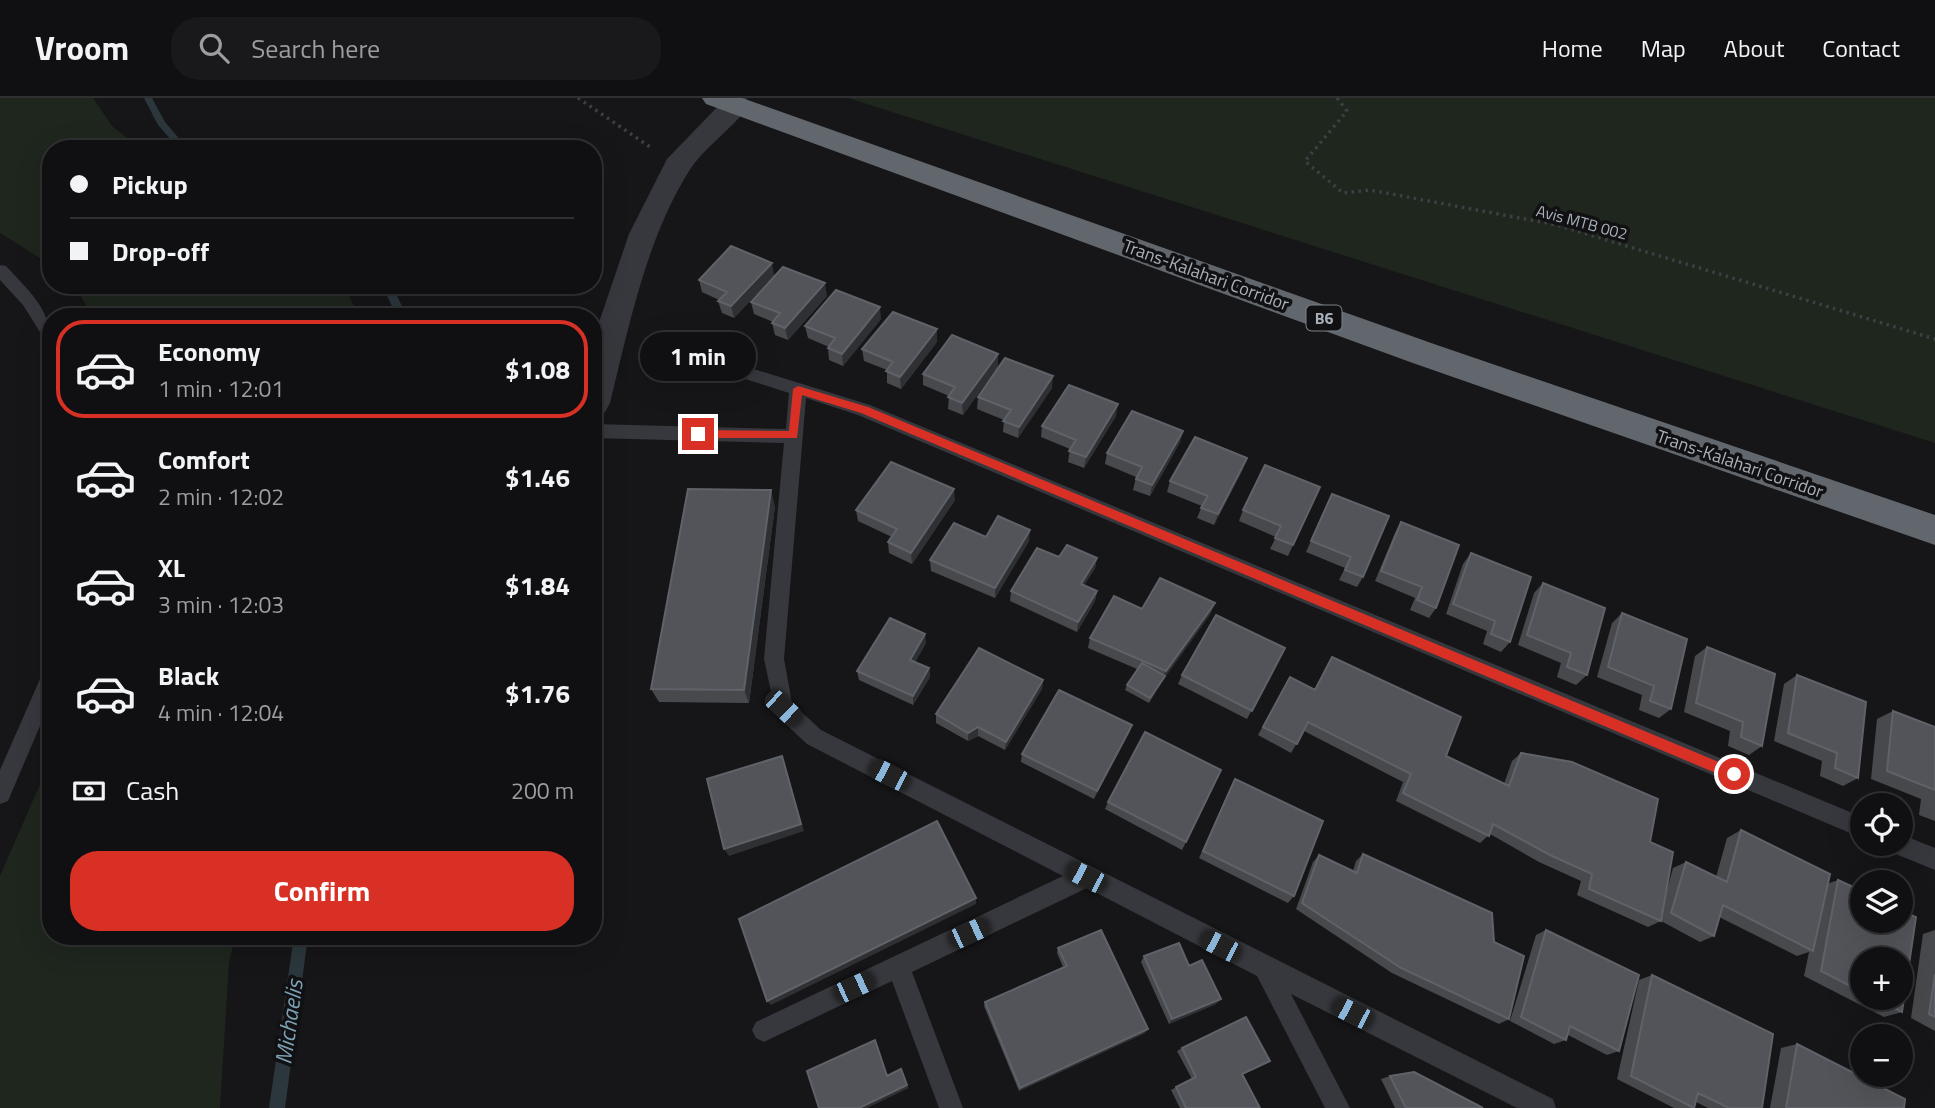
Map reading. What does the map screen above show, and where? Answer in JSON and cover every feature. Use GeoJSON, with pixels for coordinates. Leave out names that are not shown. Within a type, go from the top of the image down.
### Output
{"type":"FeatureCollection","features":[{"type":"Feature","properties":{"kind":"highway","name":"Trans-Kalahari Corridor"},"geometry":{"type":"LineString","coordinates":[[726,101],[1435,358],[1935,530]]}},
{"type":"Feature","properties":{"kind":"street"},"geometry":{"type":"LineString","coordinates":[[602,369],[619,304],[644,234],[677,166],[726,101]]}},
{"type":"Feature","properties":{"kind":"lane"},"geometry":{"type":"LineString","coordinates":[[0,270],[29,301],[42,322]]}},
{"type":"Feature","properties":{"kind":"lane"},"geometry":{"type":"LineString","coordinates":[[689,355],[864,410],[1850,823]]}},
{"type":"Feature","properties":{"kind":"lane"},"geometry":{"type":"LineString","coordinates":[[798,389],[774,659],[783,708],[814,737],[1544,1108]]}},
{"type":"Feature","properties":{"kind":"lane"},"geometry":{"type":"LineString","coordinates":[[602,431],[794,436]]}},
{"type":"Feature","properties":{"kind":"lane"},"geometry":{"type":"LineString","coordinates":[[0,794],[42,697]]}},
{"type":"Feature","properties":{"kind":"lane"},"geometry":{"type":"LineString","coordinates":[[1913,850],[1935,859]]}},
{"type":"Feature","properties":{"kind":"lane"},"geometry":{"type":"LineString","coordinates":[[764,1030],[1086,877]]}},
{"type":"Feature","properties":{"kind":"lane"},"geometry":{"type":"LineString","coordinates":[[898,966],[951,1108]]}},
{"type":"Feature","properties":{"kind":"lane"},"geometry":{"type":"LineString","coordinates":[[1265,968],[1338,1108]]}},
{"type":"Feature","properties":{"kind":"path"},"geometry":{"type":"LineString","coordinates":[[578,98],[677,166]]}},
{"type":"Feature","properties":{"kind":"path","name":"Avis MTB 002"},"geometry":{"type":"LineString","coordinates":[[1337,98],[1347,111],[1305,161],[1343,193],[1370,190],[1557,225],[1935,338]]}},
{"type":"Feature","properties":{"kind":"shaded area"},"geometry":{"type":"Polygon","coordinates":[[[0,98],[93,98],[112,126],[130,140],[42,140],[42,259],[0,233],[0,98]]]}},
{"type":"Feature","properties":{"kind":"shaded area"},"geometry":{"type":"Polygon","coordinates":[[[848,98],[1935,98],[1935,443],[848,98]]]}},
{"type":"Feature","properties":{"kind":"shaded area"},"geometry":{"type":"Polygon","coordinates":[[[79,294],[348,294],[355,308],[88,308],[79,294]]]}},
{"type":"Feature","properties":{"kind":"shaded area"},"geometry":{"type":"Polygon","coordinates":[[[42,780],[42,945],[233,945],[229,963],[220,1108],[0,1108],[0,876],[42,780]]]}},
{"type":"Feature","properties":{"kind":"building"},"geometry":{"type":"Polygon","coordinates":[[[731,246],[772,263],[731,306],[718,301],[727,292],[699,280],[731,246]]]}},
{"type":"Feature","properties":{"kind":"building"},"geometry":{"type":"Polygon","coordinates":[[[783,267],[825,283],[785,328],[772,323],[780,313],[751,302],[783,267]]]}},
{"type":"Feature","properties":{"kind":"building"},"geometry":{"type":"Polygon","coordinates":[[[836,290],[880,307],[842,354],[828,348],[835,338],[805,326],[836,290]]]}},
{"type":"Feature","properties":{"kind":"building"},"geometry":{"type":"Polygon","coordinates":[[[893,312],[937,329],[900,377],[886,371],[893,362],[862,349],[893,312]]]}},
{"type":"Feature","properties":{"kind":"building"},"geometry":{"type":"Polygon","coordinates":[[[952,335],[998,354],[962,403],[948,397],[955,387],[923,374],[952,335]]]}},
{"type":"Feature","properties":{"kind":"building"},"geometry":{"type":"Polygon","coordinates":[[[1005,358],[1053,376],[1019,427],[1003,421],[1011,410],[978,397],[1005,358]]]}},
{"type":"Feature","properties":{"kind":"building"},"geometry":{"type":"Polygon","coordinates":[[[1069,385],[1118,404],[1086,457],[1069,451],[1076,440],[1042,426],[1069,385]]]}},
{"type":"Feature","properties":{"kind":"building"},"geometry":{"type":"Polygon","coordinates":[[[1132,411],[1183,431],[1152,485],[1136,479],[1142,467],[1107,453],[1132,411]]]}},
{"type":"Feature","properties":{"kind":"building"},"geometry":{"type":"Polygon","coordinates":[[[1195,437],[1247,458],[1218,514],[1201,508],[1208,496],[1170,481],[1195,437]]]}},
{"type":"Feature","properties":{"kind":"building"},"geometry":{"type":"Polygon","coordinates":[[[891,462],[954,489],[911,553],[888,542],[897,529],[856,510],[891,462]]]}},
{"type":"Feature","properties":{"kind":"building"},"geometry":{"type":"Polygon","coordinates":[[[1265,465],[1320,487],[1293,545],[1275,538],[1281,526],[1243,510],[1265,465]]]}},
{"type":"Feature","properties":{"kind":"building"},"geometry":{"type":"Polygon","coordinates":[[[688,489],[771,490],[744,690],[651,689],[688,489]]]}},
{"type":"Feature","properties":{"kind":"building"},"geometry":{"type":"Polygon","coordinates":[[[1332,494],[1389,516],[1363,577],[1345,570],[1351,557],[1311,541],[1332,494]]]}},
{"type":"Feature","properties":{"kind":"building"},"geometry":{"type":"Polygon","coordinates":[[[998,516],[1030,530],[995,588],[930,560],[954,523],[986,537],[998,516]]]}},
{"type":"Feature","properties":{"kind":"building"},"geometry":{"type":"Polygon","coordinates":[[[1401,522],[1459,545],[1436,608],[1417,600],[1422,587],[1381,571],[1401,522]]]}},
{"type":"Feature","properties":{"kind":"building"},"geometry":{"type":"Polygon","coordinates":[[[1067,545],[1097,558],[1081,584],[1097,591],[1078,622],[1011,591],[1037,548],[1059,557],[1067,545]]]}},
{"type":"Feature","properties":{"kind":"building"},"geometry":{"type":"Polygon","coordinates":[[[1471,553],[1531,577],[1510,642],[1491,634],[1495,621],[1453,604],[1471,553]]]}},
{"type":"Feature","properties":{"kind":"building"},"geometry":{"type":"Polygon","coordinates":[[[1160,578],[1215,603],[1166,671],[1090,638],[1114,596],[1142,609],[1160,578]]]}},
{"type":"Feature","properties":{"kind":"building"},"geometry":{"type":"Polygon","coordinates":[[[1543,583],[1605,608],[1587,675],[1567,667],[1571,653],[1527,635],[1543,583]]]}},
{"type":"Feature","properties":{"kind":"building"},"geometry":{"type":"Polygon","coordinates":[[[1622,613],[1687,639],[1671,709],[1650,701],[1654,686],[1608,667],[1622,613]]]}},
{"type":"Feature","properties":{"kind":"building"},"geometry":{"type":"Polygon","coordinates":[[[1216,615],[1285,648],[1252,711],[1182,675],[1216,615]]]}},
{"type":"Feature","properties":{"kind":"building"},"geometry":{"type":"Polygon","coordinates":[[[890,618],[925,634],[910,660],[929,668],[913,696],[857,671],[890,618]]]}},
{"type":"Feature","properties":{"kind":"building"},"geometry":{"type":"Polygon","coordinates":[[[1707,647],[1775,674],[1762,746],[1741,737],[1743,722],[1696,703],[1707,647]]]}},
{"type":"Feature","properties":{"kind":"building"},"geometry":{"type":"Polygon","coordinates":[[[979,648],[1043,680],[1006,742],[978,727],[968,733],[936,714],[979,648]]]}},
{"type":"Feature","properties":{"kind":"building"},"geometry":{"type":"Polygon","coordinates":[[[1332,657],[1461,717],[1446,756],[1509,786],[1521,753],[1572,762],[1658,799],[1650,842],[1673,852],[1661,921],[1589,889],[1592,874],[1493,824],[1489,836],[1403,793],[1411,774],[1308,722],[1297,744],[1263,727],[1290,677],[1315,690],[1332,657]]]}},
{"type":"Feature","properties":{"kind":"building"},"geometry":{"type":"Polygon","coordinates":[[[1142,663],[1165,676],[1150,698],[1127,685],[1142,663]]]}},
{"type":"Feature","properties":{"kind":"building"},"geometry":{"type":"Polygon","coordinates":[[[1797,675],[1866,702],[1858,778],[1835,768],[1837,753],[1788,733],[1797,675]]]}},
{"type":"Feature","properties":{"kind":"building"},"geometry":{"type":"Polygon","coordinates":[[[1059,690],[1132,725],[1097,791],[1022,754],[1059,690]]]}},
{"type":"Feature","properties":{"kind":"building"},"geometry":{"type":"Polygon","coordinates":[[[1893,711],[1935,727],[1935,790],[1887,771],[1893,711]]]}},
{"type":"Feature","properties":{"kind":"building"},"geometry":{"type":"Polygon","coordinates":[[[1145,732],[1221,770],[1186,842],[1108,802],[1145,732]]]}},
{"type":"Feature","properties":{"kind":"building"},"geometry":{"type":"Polygon","coordinates":[[[782,756],[801,824],[724,849],[707,779],[782,756]]]}},
{"type":"Feature","properties":{"kind":"building"},"geometry":{"type":"Polygon","coordinates":[[[1235,779],[1323,821],[1294,896],[1203,851],[1235,779]]]}},
{"type":"Feature","properties":{"kind":"building"},"geometry":{"type":"Polygon","coordinates":[[[937,821],[976,898],[767,1001],[739,919],[937,821]]]}},
{"type":"Feature","properties":{"kind":"building"},"geometry":{"type":"Polygon","coordinates":[[[1741,830],[1830,874],[1813,951],[1723,905],[1714,936],[1671,913],[1686,862],[1727,882],[1741,830]]]}},
{"type":"Feature","properties":{"kind":"building"},"geometry":{"type":"Polygon","coordinates":[[[1363,854],[1492,913],[1494,942],[1524,956],[1509,1019],[1401,968],[1302,903],[1319,855],[1357,873],[1363,854]]]}},
{"type":"Feature","properties":{"kind":"building"},"geometry":{"type":"Polygon","coordinates":[[[1838,880],[1850,886],[1850,933],[1913,933],[1913,916],[1916,917],[1912,947],[1850,947],[1850,986],[1821,971],[1838,880]]]}},
{"type":"Feature","properties":{"kind":"building"},"geometry":{"type":"Polygon","coordinates":[[[1101,930],[1148,1029],[1020,1088],[985,1002],[1067,966],[1058,948],[1101,930]]]}},
{"type":"Feature","properties":{"kind":"building"},"geometry":{"type":"Polygon","coordinates":[[[1546,930],[1639,975],[1619,1051],[1570,1026],[1566,1040],[1521,1017],[1546,930]]]}},
{"type":"Feature","properties":{"kind":"building"},"geometry":{"type":"Polygon","coordinates":[[[1179,943],[1189,966],[1202,960],[1221,999],[1172,1019],[1144,956],[1179,943]]]}},
{"type":"Feature","properties":{"kind":"building"},"geometry":{"type":"Polygon","coordinates":[[[1935,974],[1935,1017],[1929,1014],[1935,974]]]}},
{"type":"Feature","properties":{"kind":"building"},"geometry":{"type":"Polygon","coordinates":[[[1652,975],[1773,1034],[1762,1108],[1729,1108],[1698,1093],[1694,1108],[1631,1076],[1652,975]]]}},
{"type":"Feature","properties":{"kind":"building"},"geometry":{"type":"Polygon","coordinates":[[[1246,1017],[1270,1061],[1242,1074],[1260,1108],[1186,1108],[1176,1087],[1196,1077],[1182,1048],[1246,1017]]]}},
{"type":"Feature","properties":{"kind":"building"},"geometry":{"type":"Polygon","coordinates":[[[875,1040],[887,1076],[901,1069],[907,1085],[859,1108],[819,1108],[807,1071],[875,1040]]]}},
{"type":"Feature","properties":{"kind":"building"},"geometry":{"type":"Polygon","coordinates":[[[1797,1044],[1850,1071],[1850,1087],[1881,1087],[1905,1099],[1904,1108],[1786,1108],[1797,1044]]]}},
{"type":"Feature","properties":{"kind":"building"},"geometry":{"type":"Polygon","coordinates":[[[1414,1072],[1483,1108],[1406,1108],[1390,1076],[1414,1072]]]}},
{"type":"Feature","properties":{"kind":"waterway","name":"Michaelis"},"geometry":{"type":"LineString","coordinates":[[148,98],[161,123],[176,140]]}},
{"type":"Feature","properties":{"kind":"waterway","name":"Michaelis"},"geometry":{"type":"LineString","coordinates":[[391,294],[398,308]]}},
{"type":"Feature","properties":{"kind":"waterway","name":"Michaelis"},"geometry":{"type":"LineString","coordinates":[[277,1108],[300,945]]}},
{"type":"Feature","properties":{"kind":"route"},"geometry":{"type":"LineString","coordinates":[[698,434],[794,436],[798,389],[864,410],[1734,774]]}}]}
